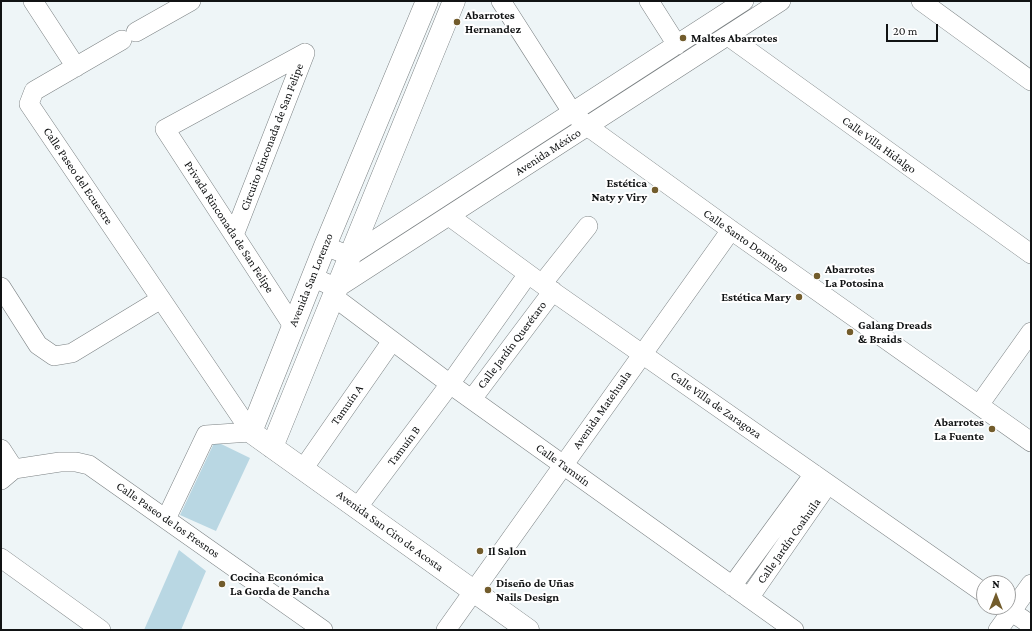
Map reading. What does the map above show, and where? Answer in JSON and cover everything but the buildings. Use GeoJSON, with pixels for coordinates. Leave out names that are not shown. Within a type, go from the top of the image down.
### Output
{"type":"FeatureCollection","features":[{"type":"Feature","properties":{"kind":"street"},"geometry":{"type":"LineString","coordinates":[[33,1],[76,68]]}},
{"type":"Feature","properties":{"kind":"street","name":"Calle Paseo del Ecuestre"},"geometry":{"type":"LineString","coordinates":[[191,1],[170,6],[129,36],[34,91],[29,104],[251,432]]}},
{"type":"Feature","properties":{"kind":"street","name":"Avenida San Lorenzo"},"geometry":{"type":"LineString","coordinates":[[251,432],[324,246],[427,1]]}},
{"type":"Feature","properties":{"kind":"street"},"geometry":{"type":"LineString","coordinates":[[272,447],[454,1]]}},
{"type":"Feature","properties":{"kind":"street","name":"Calle Santo Domingo"},"geometry":{"type":"LineString","coordinates":[[501,1],[572,112],[587,126],[731,230],[1031,442]]}},
{"type":"Feature","properties":{"kind":"street"},"geometry":{"type":"LineString","coordinates":[[649,1],[676,45]]}},
{"type":"Feature","properties":{"kind":"street","name":"Avenida México"},"geometry":{"type":"LineString","coordinates":[[350,256],[744,1]]}},
{"type":"Feature","properties":{"kind":"street","name":"Avenida México"},"geometry":{"type":"LineString","coordinates":[[336,292],[449,216],[781,1]]}},
{"type":"Feature","properties":{"kind":"street"},"geometry":{"type":"LineString","coordinates":[[921,1],[1031,81]]}},
{"type":"Feature","properties":{"kind":"street","name":"Calle Villa Hidalgo"},"geometry":{"type":"LineString","coordinates":[[728,36],[1031,254]]}},
{"type":"Feature","properties":{"kind":"street","name":"Circuito Rinconada de San Felipe"},"geometry":{"type":"LineString","coordinates":[[165,129],[305,53],[234,235]]}},
{"type":"Feature","properties":{"kind":"street","name":"Privada Rinconada de San Felipe"},"geometry":{"type":"LineString","coordinates":[[165,129],[293,326]]}},
{"type":"Feature","properties":{"kind":"street","name":"Calle Villa de Zaragoza"},"geometry":{"type":"LineString","coordinates":[[449,216],[642,354],[976,586]]}},
{"type":"Feature","properties":{"kind":"street"},"geometry":{"type":"LineString","coordinates":[[450,384],[541,283],[588,226]]}},
{"type":"Feature","properties":{"kind":"street","name":"Avenida Matehuala"},"geometry":{"type":"LineString","coordinates":[[446,630],[731,230]]}},
{"type":"Feature","properties":{"kind":"street"},"geometry":{"type":"LineString","coordinates":[[324,246],[350,256]]}},
{"type":"Feature","properties":{"kind":"street"},"geometry":{"type":"LineString","coordinates":[[312,277],[336,292]]}},
{"type":"Feature","properties":{"kind":"street","name":"Calle Jardín Querétaro"},"geometry":{"type":"LineString","coordinates":[[472,399],[541,283]]}},
{"type":"Feature","properties":{"kind":"street"},"geometry":{"type":"LineString","coordinates":[[1,286],[38,345],[54,356],[72,353],[161,299]]}},
{"type":"Feature","properties":{"kind":"street","name":"Calle Tamuín"},"geometry":{"type":"LineString","coordinates":[[336,292],[392,341],[450,384],[794,630]]}},
{"type":"Feature","properties":{"kind":"street"},"geometry":{"type":"LineString","coordinates":[[979,405],[1031,332]]}},
{"type":"Feature","properties":{"kind":"street","name":"Tamuín A"},"geometry":{"type":"LineString","coordinates":[[303,469],[392,341]]}},
{"type":"Feature","properties":{"kind":"street","name":"Tamuín B"},"geometry":{"type":"LineString","coordinates":[[357,508],[450,384]]}},
{"type":"Feature","properties":{"kind":"street"},"geometry":{"type":"LineString","coordinates":[[166,519],[206,435],[251,432]]}},
{"type":"Feature","properties":{"kind":"street","name":"Avenida San Ciro de Acosta"},"geometry":{"type":"LineString","coordinates":[[251,432],[528,630]]}},
{"type":"Feature","properties":{"kind":"street"},"geometry":{"type":"LineString","coordinates":[[1,449],[8,475]]}},
{"type":"Feature","properties":{"kind":"street","name":"Calle Paseo de los Fresnos"},"geometry":{"type":"LineString","coordinates":[[8,475],[60,462],[76,462],[90,465],[324,630]]}},
{"type":"Feature","properties":{"kind":"street","name":"Calle Jardín Coahuila"},"geometry":{"type":"LineString","coordinates":[[732,586],[821,479]]}},
{"type":"Feature","properties":{"kind":"street","name":"Calle Jardín Coahuila"},"geometry":{"type":"LineString","coordinates":[[749,598],[821,479]]}},
{"type":"Feature","properties":{"kind":"street"},"geometry":{"type":"LineString","coordinates":[[1,558],[102,630]]}},
{"type":"Feature","properties":{"kind":"street"},"geometry":{"type":"LineString","coordinates":[[1016,600],[1031,584]]}},
{"type":"Feature","properties":{"kind":"street"},"geometry":{"type":"LineString","coordinates":[[998,630],[1005,615]]}},
{"type":"Feature","properties":{"kind":"street"},"geometry":{"type":"LineString","coordinates":[[1016,615],[1031,625]]}},
{"type":"Feature","properties":{"kind":"shaded area"},"geometry":{"type":"Polygon","coordinates":[[[215,441],[250,458],[216,531],[180,515],[215,441]]]}},
{"type":"Feature","properties":{"kind":"shaded area"},"geometry":{"type":"Polygon","coordinates":[[[179,550],[206,571],[181,630],[144,630],[179,550]]]}},
{"type":"Feature","properties":{"kind":"place","name":"Abarrotes Hernandez"},"geometry":{"type":"Point","coordinates":[457,22]}},
{"type":"Feature","properties":{"kind":"place","name":"Maltes Abarrotes"},"geometry":{"type":"Point","coordinates":[683,38]}},
{"type":"Feature","properties":{"kind":"place","name":"Estética Naty y Viry"},"geometry":{"type":"Point","coordinates":[655,190]}},
{"type":"Feature","properties":{"kind":"place","name":"Abarrotes La Potosina"},"geometry":{"type":"Point","coordinates":[817,276]}},
{"type":"Feature","properties":{"kind":"place","name":"Estética Mary"},"geometry":{"type":"Point","coordinates":[799,297]}},
{"type":"Feature","properties":{"kind":"place","name":"Galang Dreads & Braids"},"geometry":{"type":"Point","coordinates":[850,332]}},
{"type":"Feature","properties":{"kind":"place","name":"Abarrotes La Fuente"},"geometry":{"type":"Point","coordinates":[992,429]}},
{"type":"Feature","properties":{"kind":"place","name":"Il Salon"},"geometry":{"type":"Point","coordinates":[480,551]}},
{"type":"Feature","properties":{"kind":"place","name":"Cocina Económica La Gorda de Pancha"},"geometry":{"type":"Point","coordinates":[222,584]}},
{"type":"Feature","properties":{"kind":"place","name":"Diseño de Uñas Nails Design"},"geometry":{"type":"Point","coordinates":[488,590]}}]}
